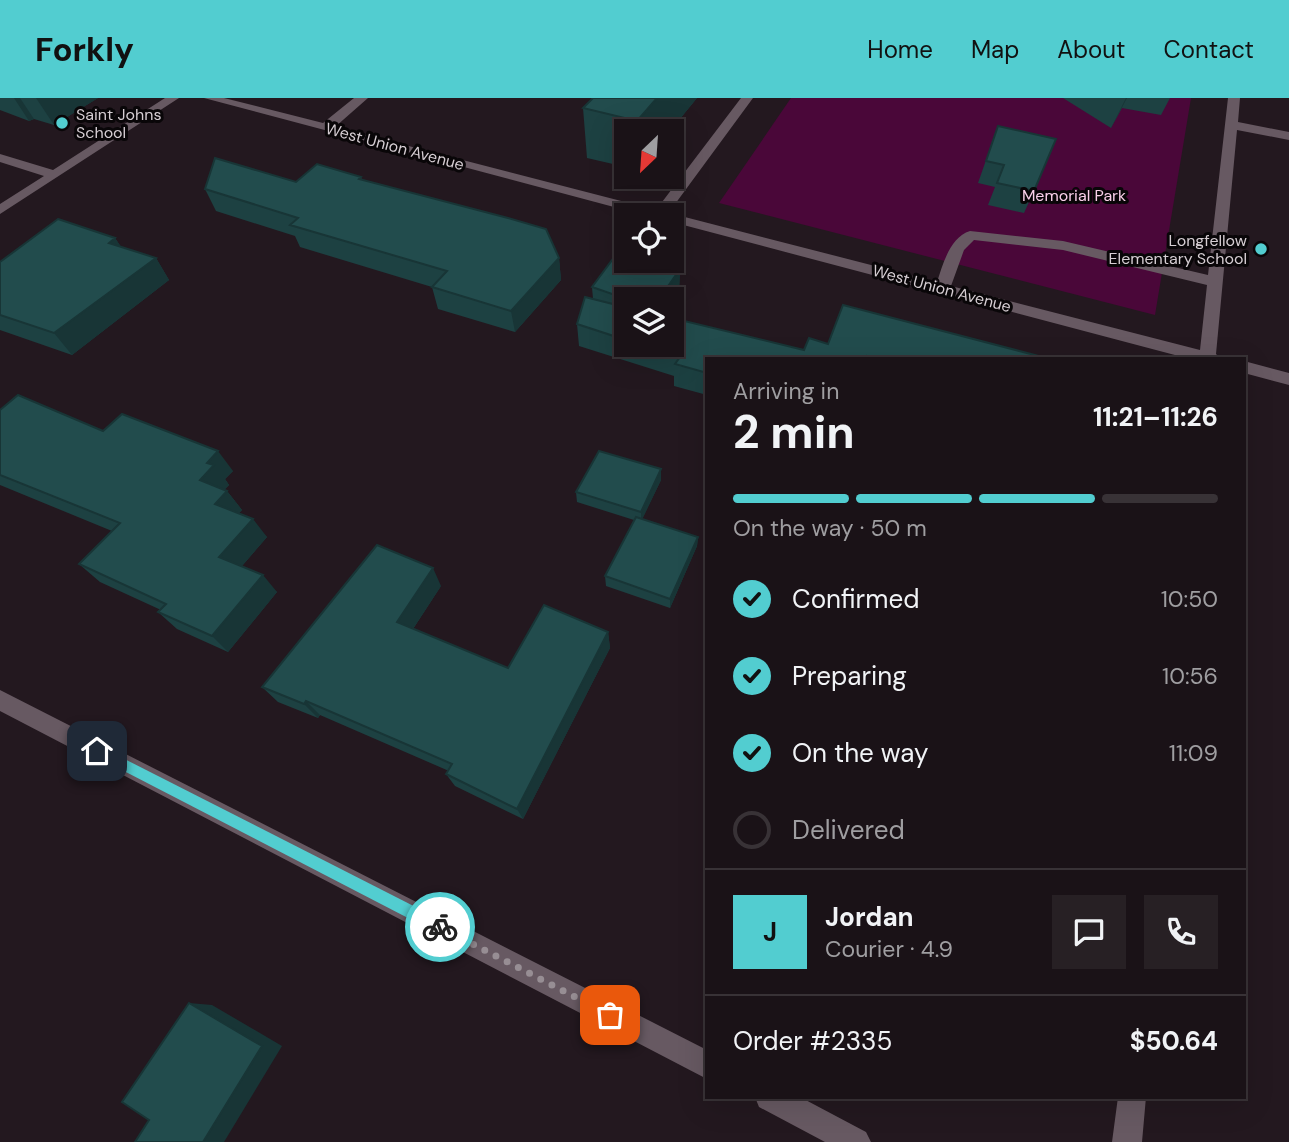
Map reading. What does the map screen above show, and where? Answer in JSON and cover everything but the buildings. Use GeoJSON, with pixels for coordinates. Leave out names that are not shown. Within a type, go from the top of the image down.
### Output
{"type":"FeatureCollection","features":[{"type":"Feature","properties":{"kind":"street"},"geometry":{"type":"LineString","coordinates":[[0,211],[173,98]]}},
{"type":"Feature","properties":{"kind":"street","name":"West Union Avenue"},"geometry":{"type":"LineString","coordinates":[[210,98],[614,203]]}},
{"type":"Feature","properties":{"kind":"street"},"geometry":{"type":"LineString","coordinates":[[326,128],[362,98]]}},
{"type":"Feature","properties":{"kind":"street"},"geometry":{"type":"LineString","coordinates":[[669,203],[747,98]]}},
{"type":"Feature","properties":{"kind":"street"},"geometry":{"type":"LineString","coordinates":[[1209,357],[1234,98]]}},
{"type":"Feature","properties":{"kind":"street"},"geometry":{"type":"LineString","coordinates":[[1231,125],[1289,136]]}},
{"type":"Feature","properties":{"kind":"street"},"geometry":{"type":"LineString","coordinates":[[0,158],[55,175]]}},
{"type":"Feature","properties":{"kind":"street","name":"West Union Avenue"},"geometry":{"type":"LineString","coordinates":[[684,221],[1205,357]]}},
{"type":"Feature","properties":{"kind":"street"},"geometry":{"type":"LineString","coordinates":[[942,288],[957,249],[970,235],[1014,236],[1062,245],[1215,282]]}},
{"type":"Feature","properties":{"kind":"street"},"geometry":{"type":"LineString","coordinates":[[1246,368],[1289,379]]}},
{"type":"Feature","properties":{"kind":"street"},"geometry":{"type":"LineString","coordinates":[[0,701],[705,1064]]}},
{"type":"Feature","properties":{"kind":"street"},"geometry":{"type":"LineString","coordinates":[[773,1099],[856,1142]]}},
{"type":"Feature","properties":{"kind":"street"},"geometry":{"type":"LineString","coordinates":[[1127,1142],[1132,1099]]}},
{"type":"Feature","properties":{"kind":"green space","name":"Memorial Park"},"geometry":{"type":"Polygon","coordinates":[[[791,98],[1191,98],[1155,315],[719,203],[791,98]]]}},
{"type":"Feature","properties":{"kind":"way so far"},"geometry":{"type":"LineString","coordinates":[[440,927],[610,1015]]}},
{"type":"Feature","properties":{"kind":"place","name":"Saint Johns School"},"geometry":{"type":"Point","coordinates":[62,123]}},
{"type":"Feature","properties":{"kind":"place","name":"Longfellow Elementary School"},"geometry":{"type":"Point","coordinates":[1261,249]}},
{"type":"Feature","properties":{"kind":"route"},"geometry":{"type":"LineString","coordinates":[[97,751],[440,927]]}}]}
